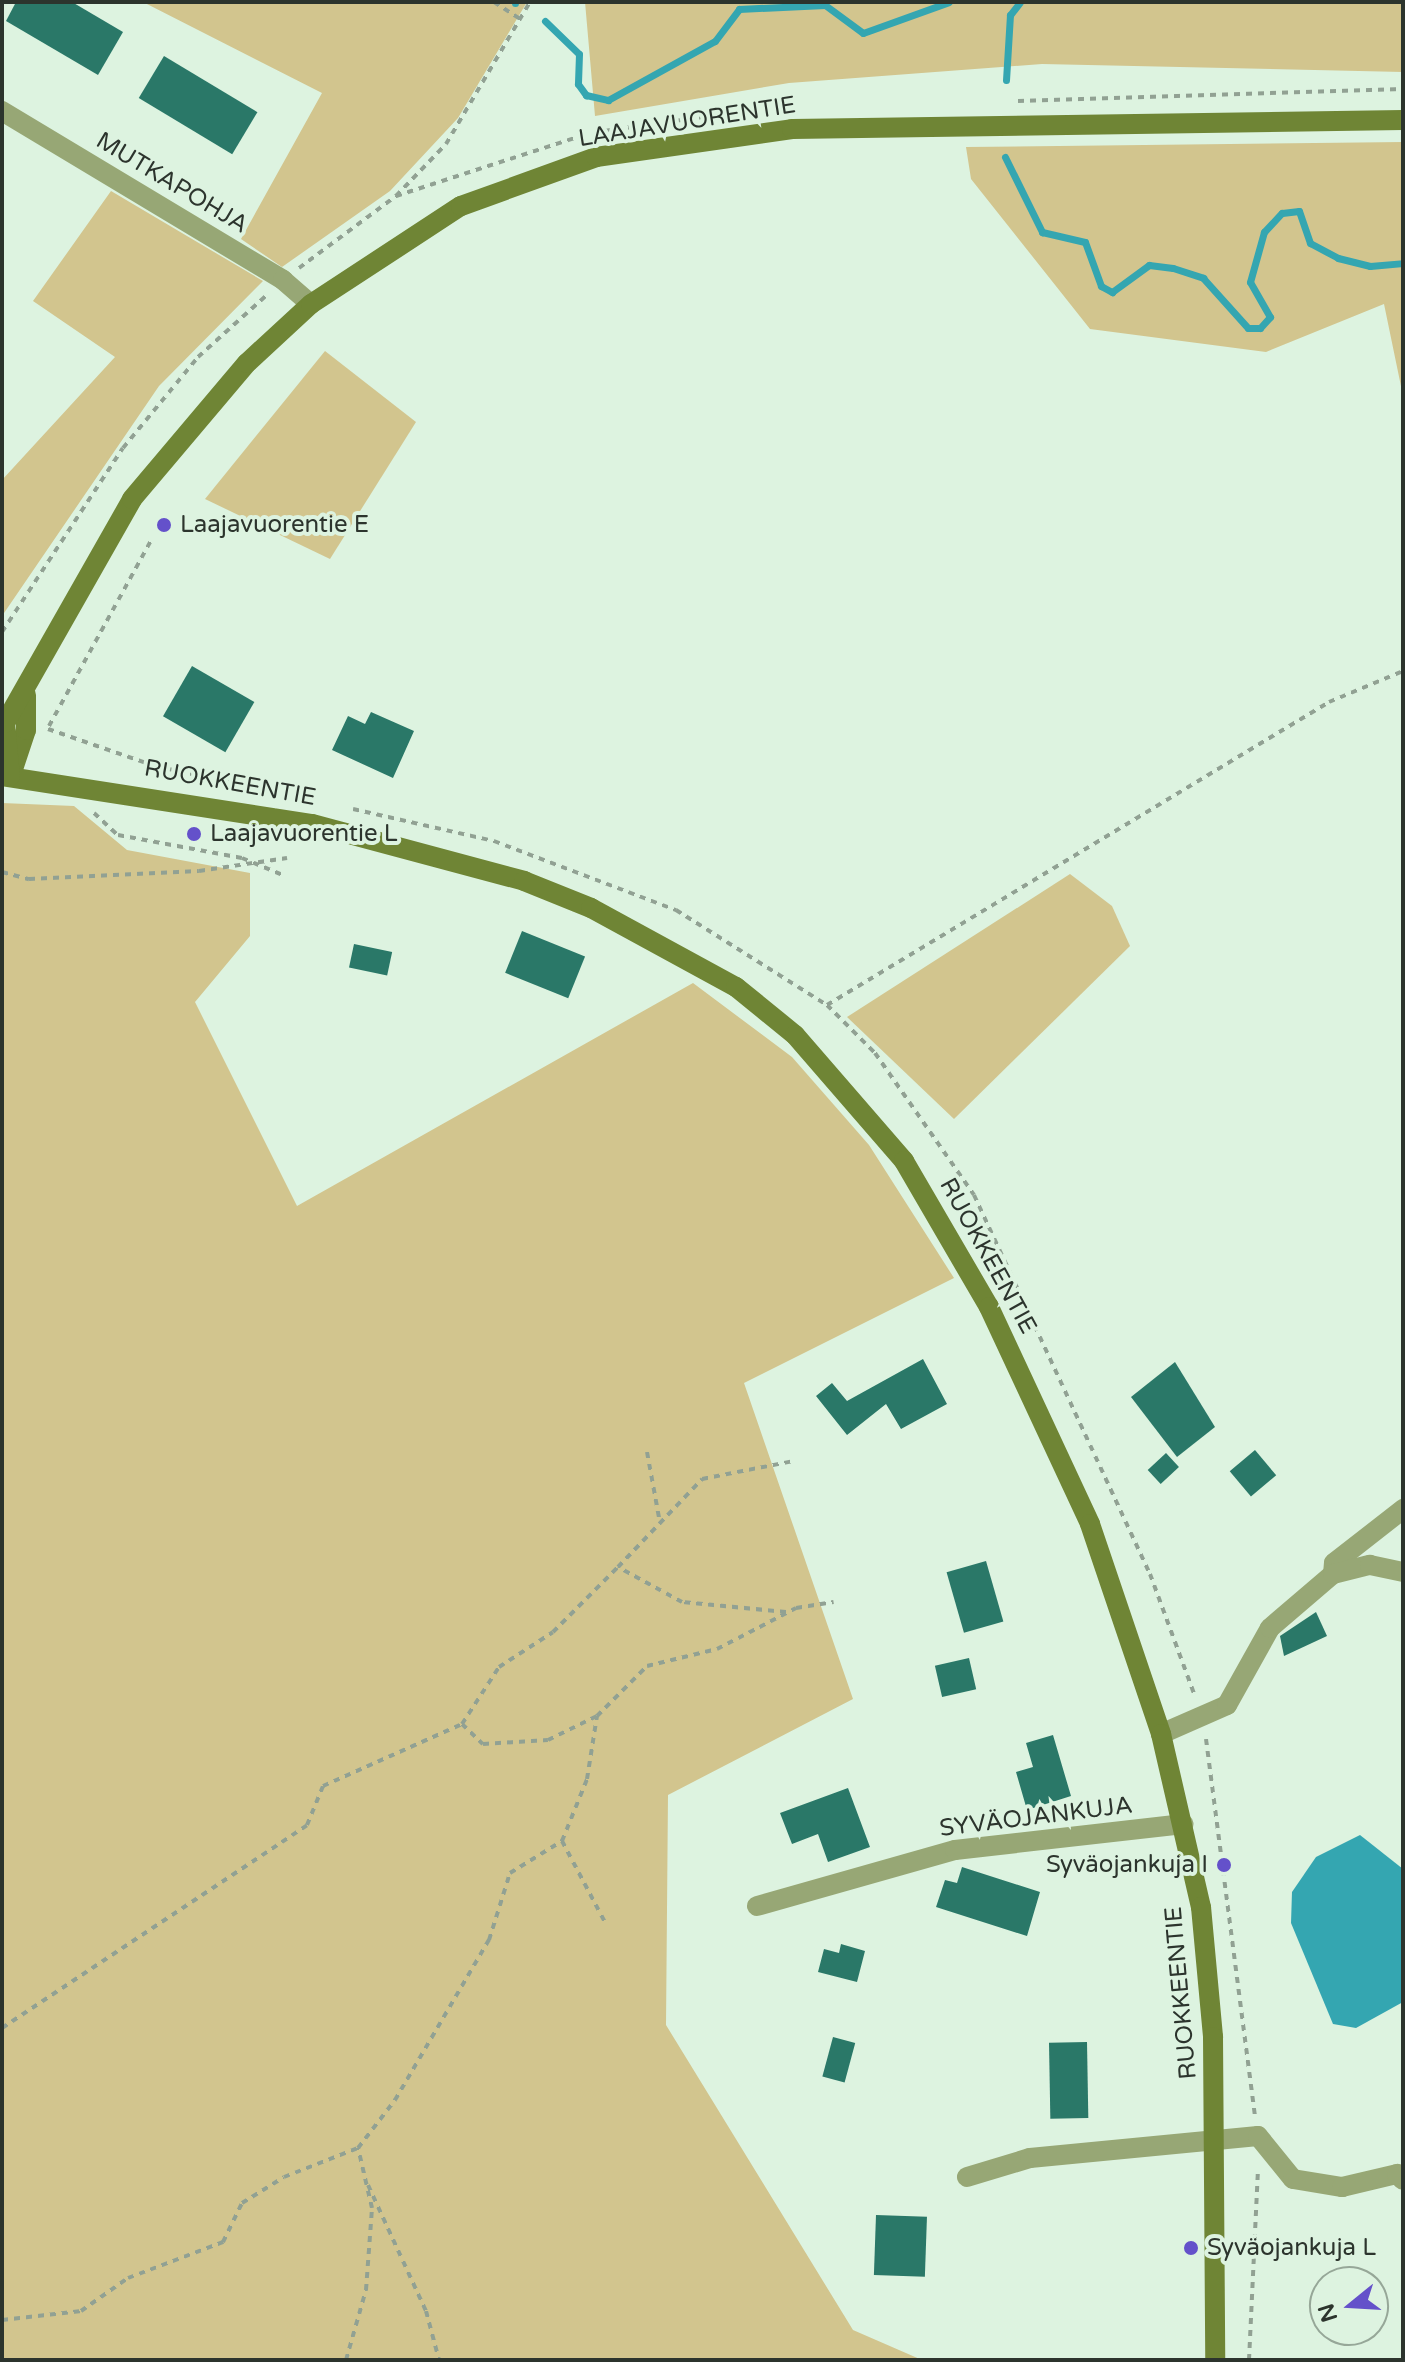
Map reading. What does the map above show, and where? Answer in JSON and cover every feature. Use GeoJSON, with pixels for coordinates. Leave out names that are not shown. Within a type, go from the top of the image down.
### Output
{"type":"FeatureCollection","features":[{"type":"Feature","properties":{"kind":"street","name":"MUTKAPOHJA"},"geometry":{"type":"LineString","coordinates":[[2,111],[283,280],[311,304]]}},
{"type":"Feature","properties":{"kind":"street","name":"LAAJAVUORENTIE"},"geometry":{"type":"LineString","coordinates":[[6,776],[5,723],[26,695],[132,499],[247,363],[311,304],[461,206],[596,157],[792,129],[1403,120]]}},
{"type":"Feature","properties":{"kind":"street","name":"LAAJAVUORENTIE"},"geometry":{"type":"LineString","coordinates":[[6,776],[26,726],[26,695]]}},
{"type":"Feature","properties":{"kind":"street","name":"RUOKKEENTIE"},"geometry":{"type":"LineString","coordinates":[[6,776],[84,785],[312,824],[524,881],[673,948],[795,1035],[904,1161],[989,1307],[1115,1586],[1161,1734],[1201,1907],[1219,2136],[1215,2360]]}},
{"type":"Feature","properties":{"kind":"street"},"geometry":{"type":"LineString","coordinates":[[1333,1574],[1334,1563],[1403,1509]]}},
{"type":"Feature","properties":{"kind":"street"},"geometry":{"type":"LineString","coordinates":[[1161,1734],[1227,1705],[1270,1628],[1333,1574],[1370,1565],[1403,1572]]}},
{"type":"Feature","properties":{"kind":"street","name":"SYVÄOJANKUJA"},"geometry":{"type":"LineString","coordinates":[[757,1906],[955,1850],[1184,1824]]}},
{"type":"Feature","properties":{"kind":"street"},"geometry":{"type":"LineString","coordinates":[[967,2177],[1030,2158],[1148,2151],[1219,2136],[1258,2136],[1293,2179],[1342,2187],[1397,2174],[1403,2180]]}},
{"type":"Feature","properties":{"kind":"path"},"geometry":{"type":"LineString","coordinates":[[494,2],[520,19]]}},
{"type":"Feature","properties":{"kind":"path"},"geometry":{"type":"LineString","coordinates":[[2,632],[123,448],[198,357],[283,280],[396,196],[462,121],[530,2]]}},
{"type":"Feature","properties":{"kind":"path"},"geometry":{"type":"LineString","coordinates":[[48,729],[152,539]]}},
{"type":"Feature","properties":{"kind":"path"},"geometry":{"type":"LineString","coordinates":[[827,1005],[1316,709],[1403,671]]}},
{"type":"Feature","properties":{"kind":"path"},"geometry":{"type":"LineString","coordinates":[[26,726],[48,729],[155,766],[307,799]]}},
{"type":"Feature","properties":{"kind":"path"},"geometry":{"type":"LineString","coordinates":[[84,785],[90,809],[118,835],[255,863],[285,876]]}},
{"type":"Feature","properties":{"kind":"path"},"geometry":{"type":"LineString","coordinates":[[339,806],[494,841],[676,910],[827,1005],[908,1092],[974,1195],[1150,1574],[1203,1717],[1258,2136],[1249,2360]]}},
{"type":"Feature","properties":{"kind":"path"},"geometry":{"type":"LineString","coordinates":[[2,872],[29,879],[287,858]]}},
{"type":"Feature","properties":{"kind":"path"},"geometry":{"type":"LineString","coordinates":[[647,1452],[660,1523]]}},
{"type":"Feature","properties":{"kind":"path"},"geometry":{"type":"LineString","coordinates":[[2,2028],[307,1825],[323,1786],[462,1724],[499,1667],[553,1632],[702,1479],[794,1461]]}},
{"type":"Feature","properties":{"kind":"path"},"geometry":{"type":"LineString","coordinates":[[618,1567],[682,1602],[788,1612]]}},
{"type":"Feature","properties":{"kind":"path"},"geometry":{"type":"LineString","coordinates":[[462,1724],[483,1744],[548,1740],[597,1716],[647,1666],[717,1649],[788,1612],[834,1602]]}},
{"type":"Feature","properties":{"kind":"path"},"geometry":{"type":"LineString","coordinates":[[2,2320],[81,2311],[128,2278],[223,2242],[242,2203],[284,2177],[358,2148],[395,2100],[489,1940],[510,1873],[562,1841],[587,1779],[597,1716]]}},
{"type":"Feature","properties":{"kind":"path"},"geometry":{"type":"LineString","coordinates":[[562,1841],[606,1924]]}},
{"type":"Feature","properties":{"kind":"path"},"geometry":{"type":"LineString","coordinates":[[346,2360],[366,2290],[372,2208],[358,2148]]}},
{"type":"Feature","properties":{"kind":"path"},"geometry":{"type":"LineString","coordinates":[[364,2176],[426,2311],[439,2360]]}},
{"type":"Feature","properties":{"kind":"shaded area"},"geometry":{"type":"Polygon","coordinates":[[[143,2],[527,2],[458,118],[390,191],[282,267],[241,239],[322,93],[143,2]]]}},
{"type":"Feature","properties":{"kind":"shaded area"},"geometry":{"type":"Polygon","coordinates":[[[585,2],[1403,2],[1403,72],[1042,64],[789,83],[595,116],[585,2]]]}},
{"type":"Feature","properties":{"kind":"shaded area"},"geometry":{"type":"Polygon","coordinates":[[[1403,142],[1403,396],[1384,304],[1266,352],[1090,329],[971,179],[966,147],[1403,142]]]}},
{"type":"Feature","properties":{"kind":"shaded area"},"geometry":{"type":"Polygon","coordinates":[[[111,191],[263,281],[159,386],[2,616],[2,480],[115,357],[33,301],[111,191]]]}},
{"type":"Feature","properties":{"kind":"shaded area"},"geometry":{"type":"Polygon","coordinates":[[[325,351],[416,422],[330,559],[205,499],[325,351]]]}},
{"type":"Feature","properties":{"kind":"shaded area"},"geometry":{"type":"Polygon","coordinates":[[[2,803],[74,806],[127,850],[250,873],[250,936],[195,1002],[297,1206],[693,983],[792,1057],[869,1145],[954,1278],[744,1383],[853,1699],[668,1795],[666,2025],[853,2330],[922,2360],[2,2360],[2,803]]]}},
{"type":"Feature","properties":{"kind":"shaded area"},"geometry":{"type":"Polygon","coordinates":[[[1070,874],[1112,906],[1130,946],[954,1119],[847,1017],[1070,874]]]}},
{"type":"Feature","properties":{"kind":"water"},"geometry":{"type":"Polygon","coordinates":[[[1360,1835],[1403,1869],[1403,2002],[1356,2028],[1333,2024],[1291,1923],[1292,1892],[1316,1857],[1360,1835]]]}},
{"type":"Feature","properties":{"kind":"building"},"geometry":{"type":"Polygon","coordinates":[[[16,2],[72,2],[123,32],[98,75],[6,21],[16,2]]]}},
{"type":"Feature","properties":{"kind":"building"},"geometry":{"type":"Polygon","coordinates":[[[164,56],[257,112],[232,154],[139,98],[164,56]]]}},
{"type":"Feature","properties":{"kind":"building"},"geometry":{"type":"Polygon","coordinates":[[[192,666],[254,702],[225,752],[163,716],[192,666]]]}},
{"type":"Feature","properties":{"kind":"building"},"geometry":{"type":"Polygon","coordinates":[[[371,712],[414,731],[393,778],[332,750],[348,716],[365,724],[371,712]]]}},
{"type":"Feature","properties":{"kind":"building"},"geometry":{"type":"Polygon","coordinates":[[[522,931],[585,956],[568,998],[505,973],[522,931]]]}},
{"type":"Feature","properties":{"kind":"building"},"geometry":{"type":"Polygon","coordinates":[[[354,944],[392,952],[387,976],[349,967],[354,944]]]}},
{"type":"Feature","properties":{"kind":"building"},"geometry":{"type":"Polygon","coordinates":[[[923,1359],[947,1404],[901,1429],[886,1404],[847,1435],[816,1396],[832,1383],[847,1401],[923,1359]]]}},
{"type":"Feature","properties":{"kind":"building"},"geometry":{"type":"Polygon","coordinates":[[[1175,1362],[1215,1427],[1177,1457],[1131,1397],[1175,1362]]]}},
{"type":"Feature","properties":{"kind":"building"},"geometry":{"type":"Polygon","coordinates":[[[1255,1450],[1276,1475],[1251,1496],[1230,1471],[1255,1450]]]}},
{"type":"Feature","properties":{"kind":"building"},"geometry":{"type":"Polygon","coordinates":[[[1166,1453],[1179,1467],[1161,1484],[1148,1470],[1166,1453]]]}},
{"type":"Feature","properties":{"kind":"building"},"geometry":{"type":"Polygon","coordinates":[[[986,1561],[1003,1622],[964,1633],[947,1572],[986,1561]]]}},
{"type":"Feature","properties":{"kind":"building"},"geometry":{"type":"Polygon","coordinates":[[[1316,1612],[1327,1636],[1284,1656],[1280,1636],[1316,1612]]]}},
{"type":"Feature","properties":{"kind":"building"},"geometry":{"type":"Polygon","coordinates":[[[969,1658],[976,1689],[942,1697],[935,1666],[969,1658]]]}},
{"type":"Feature","properties":{"kind":"building"},"geometry":{"type":"Polygon","coordinates":[[[1053,1735],[1071,1796],[1027,1810],[1016,1772],[1033,1767],[1026,1743],[1053,1735]]]}},
{"type":"Feature","properties":{"kind":"building"},"geometry":{"type":"Polygon","coordinates":[[[848,1788],[870,1847],[828,1862],[818,1834],[792,1844],[780,1813],[848,1788]]]}},
{"type":"Feature","properties":{"kind":"building"},"geometry":{"type":"Polygon","coordinates":[[[962,1867],[1040,1892],[1027,1936],[936,1907],[945,1880],[957,1883],[962,1867]]]}},
{"type":"Feature","properties":{"kind":"building"},"geometry":{"type":"Polygon","coordinates":[[[841,1944],[865,1951],[857,1982],[818,1972],[824,1949],[839,1953],[841,1944]]]}},
{"type":"Feature","properties":{"kind":"building"},"geometry":{"type":"Polygon","coordinates":[[[833,2037],[855,2043],[845,2083],[822,2077],[833,2037]]]}},
{"type":"Feature","properties":{"kind":"building"},"geometry":{"type":"Polygon","coordinates":[[[1087,2042],[1088,2118],[1050,2119],[1049,2043],[1087,2042]]]}},
{"type":"Feature","properties":{"kind":"building"},"geometry":{"type":"Polygon","coordinates":[[[876,2215],[927,2217],[925,2277],[874,2275],[876,2215]]]}},
{"type":"Feature","properties":{"kind":"waterway"},"geometry":{"type":"LineString","coordinates":[[545,21],[579,54],[578,84],[586,95],[608,100],[715,41],[739,9],[825,5],[863,33],[949,2]]}},
{"type":"Feature","properties":{"kind":"waterway"},"geometry":{"type":"LineString","coordinates":[[1006,80],[1010,15],[1020,2]]}},
{"type":"Feature","properties":{"kind":"waterway"},"geometry":{"type":"LineString","coordinates":[[1005,157],[1042,232],[1085,242],[1101,286],[1112,292],[1149,265],[1173,268],[1203,278],[1248,328],[1260,328],[1270,317],[1250,282],[1264,232],[1282,213],[1299,211],[1310,243],[1338,258],[1370,266],[1403,263]]}},
{"type":"Feature","properties":{"kind":"place","name":"Laajavuorentie E"},"geometry":{"type":"Point","coordinates":[164,525]}},
{"type":"Feature","properties":{"kind":"place","name":"Laajavuorentie L"},"geometry":{"type":"Point","coordinates":[194,834]}},
{"type":"Feature","properties":{"kind":"place","name":"Syväojankuja I"},"geometry":{"type":"Point","coordinates":[1224,1865]}},
{"type":"Feature","properties":{"kind":"place","name":"Syväojankuja L"},"geometry":{"type":"Point","coordinates":[1191,2248]}}]}
